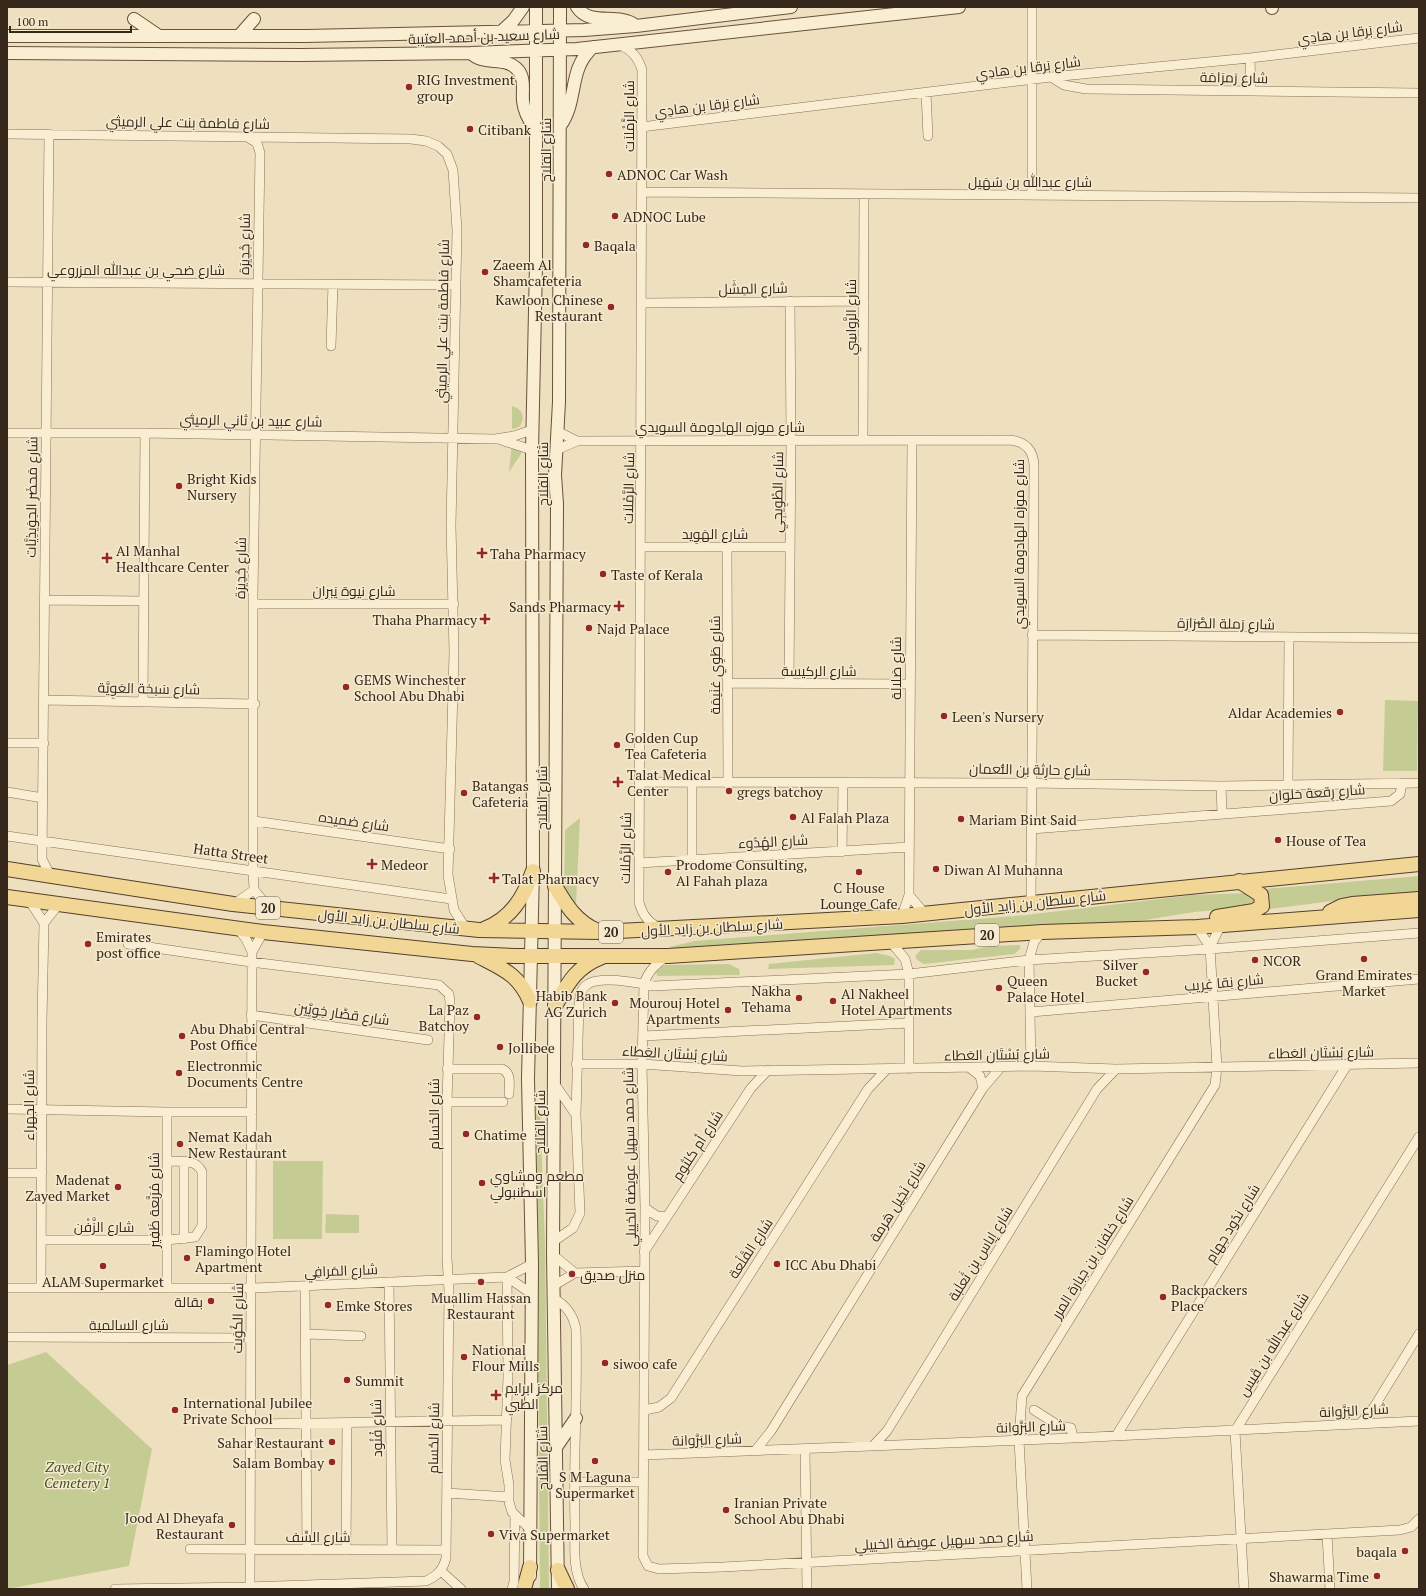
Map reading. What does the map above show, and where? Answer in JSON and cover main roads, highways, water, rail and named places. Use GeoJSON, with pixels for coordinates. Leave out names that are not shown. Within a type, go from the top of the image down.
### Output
{"type":"FeatureCollection","features":[{"type":"Feature","properties":{"kind":"main road"},"geometry":{"type":"LineString","coordinates":[[500,32],[513,22],[523,7]]}},
{"type":"Feature","properties":{"kind":"main road","name":"شارع الفلاح"},"geometry":{"type":"LineString","coordinates":[[530,1589],[532,1264],[528,1079],[533,871],[532,430],[536,264],[536,7]]}},
{"type":"Feature","properties":{"kind":"main road","name":"شارع الفلاح"},"geometry":{"type":"LineString","coordinates":[[558,1589],[553,1256],[556,932],[556,450],[559,402],[560,7]]}},
{"type":"Feature","properties":{"kind":"main road"},"geometry":{"type":"LineString","coordinates":[[577,7],[582,13],[591,18],[619,18],[636,26]]}},
{"type":"Feature","properties":{"kind":"main road","name":"شارع سعيد بن أحمد العتيبة"},"geometry":{"type":"LineString","coordinates":[[7,36],[239,36],[559,31],[636,26],[791,7]]}},
{"type":"Feature","properties":{"kind":"main road","name":"شارع سعيد بن أحمد العتيبة"},"geometry":{"type":"LineString","coordinates":[[7,53],[300,55],[535,51],[593,47],[959,7]]}},
{"type":"Feature","properties":{"kind":"main road"},"geometry":{"type":"LineString","coordinates":[[239,36],[254,18]]}},
{"type":"Feature","properties":{"kind":"main road"},"geometry":{"type":"LineString","coordinates":[[134,19],[160,36]]}},
{"type":"Feature","properties":{"kind":"main road"},"geometry":{"type":"LineString","coordinates":[[560,127],[570,107],[574,78],[578,67],[593,47]]}},
{"type":"Feature","properties":{"kind":"main road"},"geometry":{"type":"LineString","coordinates":[[470,53],[482,60],[505,62],[518,70],[523,79],[524,106],[535,128]]}},
{"type":"Feature","properties":{"kind":"main road","name":"شارع سلطان بن زايد الأول"},"geometry":{"type":"LineString","coordinates":[[7,869],[233,904],[473,930],[600,932],[666,930],[902,916],[1417,863]]}},
{"type":"Feature","properties":{"kind":"main road"},"geometry":{"type":"LineString","coordinates":[[473,930],[502,920],[512,911],[527,888],[533,871]]}},
{"type":"Feature","properties":{"kind":"main road"},"geometry":{"type":"LineString","coordinates":[[1183,927],[1198,920],[1259,909],[1263,902],[1261,895],[1239,881]]}},
{"type":"Feature","properties":{"kind":"main road"},"geometry":{"type":"LineString","coordinates":[[555,886],[573,915],[581,922],[600,932]]}},
{"type":"Feature","properties":{"kind":"main road","name":"شارع سلطان بن زايد الأول"},"geometry":{"type":"LineString","coordinates":[[7,897],[263,932],[472,954],[531,956],[668,956],[1042,932],[1197,927],[1419,910]]}},
{"type":"Feature","properties":{"kind":"main road"},"geometry":{"type":"LineString","coordinates":[[1321,917],[1342,906],[1419,899]]}},
{"type":"Feature","properties":{"kind":"main road"},"geometry":{"type":"LineString","coordinates":[[472,954],[512,974],[525,990],[530,1001]]}},
{"type":"Feature","properties":{"kind":"main road"},"geometry":{"type":"LineString","coordinates":[[555,1006],[576,971],[593,960],[606,955]]}},
{"type":"Feature","properties":{"kind":"main road"},"geometry":{"type":"LineString","coordinates":[[557,1446],[576,1418]]}},
{"type":"Feature","properties":{"kind":"main road"},"geometry":{"type":"LineString","coordinates":[[524,1589],[530,1567]]}},
{"type":"Feature","properties":{"kind":"main road"},"geometry":{"type":"LineString","coordinates":[[558,1570],[567,1589]]}},
{"type":"Feature","properties":{"kind":"place","name":"RIG Investment group"},"geometry":{"type":"Point","coordinates":[409,87]}},
{"type":"Feature","properties":{"kind":"place","name":"Citibank"},"geometry":{"type":"Point","coordinates":[470,129]}},
{"type":"Feature","properties":{"kind":"place","name":"ADNOC Car Wash"},"geometry":{"type":"Point","coordinates":[609,174]}},
{"type":"Feature","properties":{"kind":"place","name":"ADNOC Lube"},"geometry":{"type":"Point","coordinates":[615,216]}},
{"type":"Feature","properties":{"kind":"place","name":"Baqala"},"geometry":{"type":"Point","coordinates":[586,245]}},
{"type":"Feature","properties":{"kind":"place","name":"Zaeem Al Shamcafeteria"},"geometry":{"type":"Point","coordinates":[485,272]}},
{"type":"Feature","properties":{"kind":"place","name":"Kawloon Chinese Restaurant"},"geometry":{"type":"Point","coordinates":[611,307]}},
{"type":"Feature","properties":{"kind":"place","name":"Bright Kids Nursery"},"geometry":{"type":"Point","coordinates":[179,486]}},
{"type":"Feature","properties":{"kind":"place","name":"Taha Pharmacy"},"geometry":{"type":"Point","coordinates":[482,553]}},
{"type":"Feature","properties":{"kind":"place","name":"Al Manhal Healthcare Center"},"geometry":{"type":"Point","coordinates":[107,558]}},
{"type":"Feature","properties":{"kind":"place","name":"Taste of Kerala"},"geometry":{"type":"Point","coordinates":[603,574]}},
{"type":"Feature","properties":{"kind":"place","name":"Sands Pharmacy"},"geometry":{"type":"Point","coordinates":[619,606]}},
{"type":"Feature","properties":{"kind":"place","name":"Thaha Pharmacy"},"geometry":{"type":"Point","coordinates":[485,619]}},
{"type":"Feature","properties":{"kind":"place","name":"Najd Palace"},"geometry":{"type":"Point","coordinates":[589,628]}},
{"type":"Feature","properties":{"kind":"place","name":"GEMS Winchester School Abu Dhabi"},"geometry":{"type":"Point","coordinates":[346,687]}},
{"type":"Feature","properties":{"kind":"place","name":"Aldar Academies"},"geometry":{"type":"Point","coordinates":[1340,712]}},
{"type":"Feature","properties":{"kind":"place","name":"Leen's Nursery"},"geometry":{"type":"Point","coordinates":[944,716]}},
{"type":"Feature","properties":{"kind":"place","name":"Golden Cup Tea Cafeteria"},"geometry":{"type":"Point","coordinates":[617,745]}},
{"type":"Feature","properties":{"kind":"place","name":"Talat Medical Center"},"geometry":{"type":"Point","coordinates":[618,782]}},
{"type":"Feature","properties":{"kind":"place","name":"gregs batchoy"},"geometry":{"type":"Point","coordinates":[729,791]}},
{"type":"Feature","properties":{"kind":"place","name":"Batangas Cafeteria"},"geometry":{"type":"Point","coordinates":[464,793]}},
{"type":"Feature","properties":{"kind":"place","name":"Al Falah Plaza"},"geometry":{"type":"Point","coordinates":[793,817]}},
{"type":"Feature","properties":{"kind":"place","name":"Mariam Bint Said"},"geometry":{"type":"Point","coordinates":[961,819]}},
{"type":"Feature","properties":{"kind":"place","name":"House of Tea"},"geometry":{"type":"Point","coordinates":[1278,840]}},
{"type":"Feature","properties":{"kind":"place","name":"Medeor"},"geometry":{"type":"Point","coordinates":[372,864]}},
{"type":"Feature","properties":{"kind":"place","name":"Diwan Al Muhanna"},"geometry":{"type":"Point","coordinates":[936,869]}},
{"type":"Feature","properties":{"kind":"place","name":"Prodome Consulting, Al Fahah plaza"},"geometry":{"type":"Point","coordinates":[668,872]}},
{"type":"Feature","properties":{"kind":"place","name":"C House Lounge Cafe"},"geometry":{"type":"Point","coordinates":[859,872]}},
{"type":"Feature","properties":{"kind":"place","name":"Talat Pharmacy"},"geometry":{"type":"Point","coordinates":[494,878]}},
{"type":"Feature","properties":{"kind":"place","name":"Emirates post office"},"geometry":{"type":"Point","coordinates":[88,944]}},
{"type":"Feature","properties":{"kind":"place","name":"Grand Emirates Market"},"geometry":{"type":"Point","coordinates":[1364,959]}},
{"type":"Feature","properties":{"kind":"place","name":"NCOR"},"geometry":{"type":"Point","coordinates":[1255,960]}},
{"type":"Feature","properties":{"kind":"place","name":"Silver Bucket"},"geometry":{"type":"Point","coordinates":[1146,972]}},
{"type":"Feature","properties":{"kind":"place","name":"Queen Palace Hotel"},"geometry":{"type":"Point","coordinates":[999,988]}},
{"type":"Feature","properties":{"kind":"place","name":"Nakha Tehama"},"geometry":{"type":"Point","coordinates":[799,998]}},
{"type":"Feature","properties":{"kind":"place","name":"Al Nakheel Hotel Apartments"},"geometry":{"type":"Point","coordinates":[833,1001]}},
{"type":"Feature","properties":{"kind":"place","name":"Habib Bank AG Zurich"},"geometry":{"type":"Point","coordinates":[615,1003]}},
{"type":"Feature","properties":{"kind":"place","name":"Mourouj Hotel Apartments"},"geometry":{"type":"Point","coordinates":[728,1010]}},
{"type":"Feature","properties":{"kind":"place","name":"La Paz Batchoy"},"geometry":{"type":"Point","coordinates":[477,1017]}},
{"type":"Feature","properties":{"kind":"place","name":"Abu Dhabi Central Post Office"},"geometry":{"type":"Point","coordinates":[182,1036]}},
{"type":"Feature","properties":{"kind":"place","name":"Jollibee"},"geometry":{"type":"Point","coordinates":[500,1047]}},
{"type":"Feature","properties":{"kind":"place","name":"Electronmic Documents Centre"},"geometry":{"type":"Point","coordinates":[179,1073]}},
{"type":"Feature","properties":{"kind":"place","name":"Chatime"},"geometry":{"type":"Point","coordinates":[466,1134]}},
{"type":"Feature","properties":{"kind":"place","name":"Nemat Kadah New Restaurant"},"geometry":{"type":"Point","coordinates":[180,1144]}},
{"type":"Feature","properties":{"kind":"place","name":"مطعم ومشاوي اسطنبولي"},"geometry":{"type":"Point","coordinates":[482,1183]}},
{"type":"Feature","properties":{"kind":"place","name":"Madenat Zayed Market"},"geometry":{"type":"Point","coordinates":[118,1187]}},
{"type":"Feature","properties":{"kind":"place","name":"Flamingo Hotel Apartment"},"geometry":{"type":"Point","coordinates":[187,1258]}},
{"type":"Feature","properties":{"kind":"place","name":"ICC Abu Dhabi"},"geometry":{"type":"Point","coordinates":[777,1264]}},
{"type":"Feature","properties":{"kind":"place","name":"ALAM Supermarket"},"geometry":{"type":"Point","coordinates":[103,1266]}},
{"type":"Feature","properties":{"kind":"place","name":"منزل صديق"},"geometry":{"type":"Point","coordinates":[572,1274]}},
{"type":"Feature","properties":{"kind":"place","name":"Muallim Hassan Restaurant"},"geometry":{"type":"Point","coordinates":[481,1282]}},
{"type":"Feature","properties":{"kind":"place","name":"Backpackers Place"},"geometry":{"type":"Point","coordinates":[1163,1297]}},
{"type":"Feature","properties":{"kind":"place","name":"بقالة"},"geometry":{"type":"Point","coordinates":[211,1301]}},
{"type":"Feature","properties":{"kind":"place","name":"Emke Stores"},"geometry":{"type":"Point","coordinates":[328,1305]}},
{"type":"Feature","properties":{"kind":"place","name":"National Flour Mills"},"geometry":{"type":"Point","coordinates":[464,1357]}},
{"type":"Feature","properties":{"kind":"place","name":"siwoo cafe"},"geometry":{"type":"Point","coordinates":[605,1363]}},
{"type":"Feature","properties":{"kind":"place","name":"Summit"},"geometry":{"type":"Point","coordinates":[347,1380]}},
{"type":"Feature","properties":{"kind":"place","name":"مركز ابرايم الطبي"},"geometry":{"type":"Point","coordinates":[496,1395]}},
{"type":"Feature","properties":{"kind":"place","name":"International Jubilee Private School"},"geometry":{"type":"Point","coordinates":[175,1410]}},
{"type":"Feature","properties":{"kind":"place","name":"Sahar Restaurant"},"geometry":{"type":"Point","coordinates":[332,1442]}},
{"type":"Feature","properties":{"kind":"place","name":"S M Laguna Supermarket"},"geometry":{"type":"Point","coordinates":[595,1461]}},
{"type":"Feature","properties":{"kind":"place","name":"Salam Bombay"},"geometry":{"type":"Point","coordinates":[332,1462]}},
{"type":"Feature","properties":{"kind":"place","name":"Iranian Private School Abu Dhabi"},"geometry":{"type":"Point","coordinates":[726,1510]}},
{"type":"Feature","properties":{"kind":"place","name":"Jood Al Dheyafa Restaurant"},"geometry":{"type":"Point","coordinates":[232,1525]}},
{"type":"Feature","properties":{"kind":"place","name":"Viva Supermarket"},"geometry":{"type":"Point","coordinates":[491,1534]}},
{"type":"Feature","properties":{"kind":"place","name":"baqala"},"geometry":{"type":"Point","coordinates":[1405,1551]}},
{"type":"Feature","properties":{"kind":"place","name":"Shawarma Time"},"geometry":{"type":"Point","coordinates":[1377,1576]}},
{"type":"Feature","properties":{"kind":"park label","name":"Zayed City Cemetery 1"},"geometry":{"type":"Point","coordinates":[77,1474]}}]}
